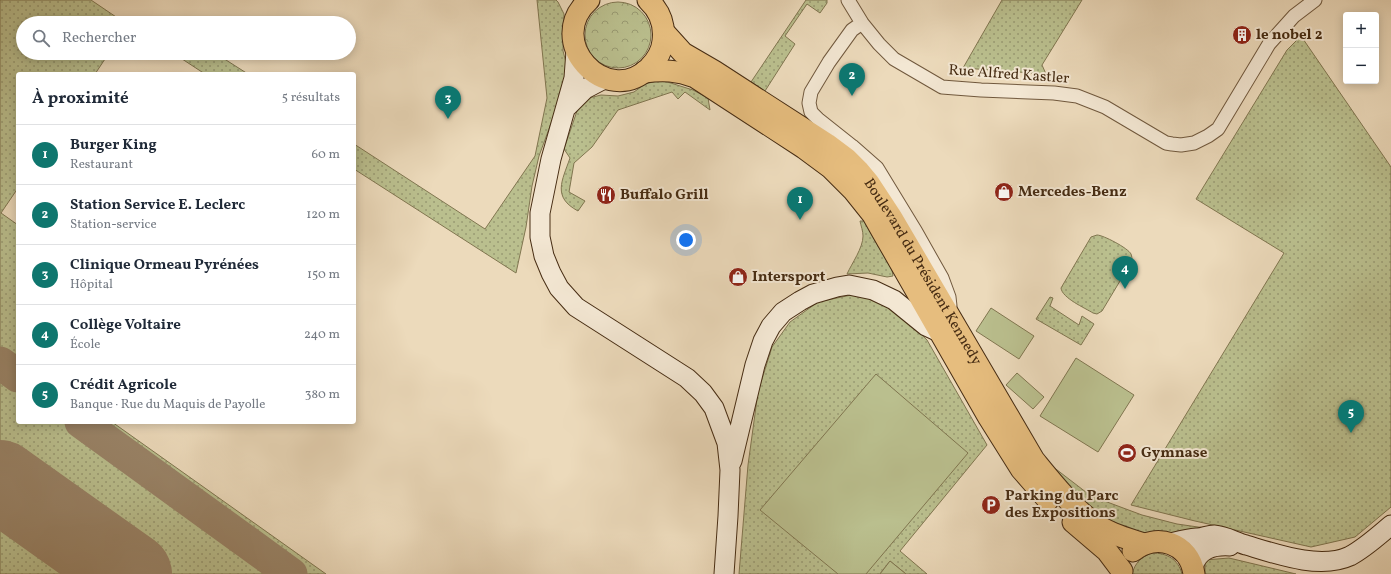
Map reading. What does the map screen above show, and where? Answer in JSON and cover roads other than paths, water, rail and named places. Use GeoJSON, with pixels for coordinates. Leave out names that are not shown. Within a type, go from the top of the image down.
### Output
{"type":"FeatureCollection","features":[{"type":"Feature","properties":{"kind":"main road"},"geometry":{"type":"LineString","coordinates":[[579,5],[573,27],[573,39],[576,51],[583,63],[593,72],[606,78],[619,80],[632,78],[644,72],[656,62],[662,48],[664,32],[662,21],[654,3]]}},
{"type":"Feature","properties":{"kind":"main road","name":"Boulevard du Président Kennedy"},"geometry":{"type":"LineString","coordinates":[[664,32],[683,53],[714,71],[827,144],[847,159],[859,171],[892,218],[990,418],[1022,469],[1050,502],[1107,551],[1122,572]]}},
{"type":"Feature","properties":{"kind":"main road","name":"Boulevard du Président Kennedy"},"geometry":{"type":"LineString","coordinates":[[644,72],[663,70],[685,73],[695,77],[804,148],[831,168],[853,190],[872,215],[1034,460],[1060,492],[1094,523],[1117,535],[1144,544]]}},
{"type":"Feature","properties":{"kind":"main road"},"geometry":{"type":"LineString","coordinates":[[1122,572],[1126,560],[1134,550],[1144,544],[1155,541],[1170,543],[1186,554],[1194,571]]}},
{"type":"Feature","properties":{"kind":"street","name":"Rue Alfred Kastler"},"geometry":{"type":"LineString","coordinates":[[848,0],[862,23],[879,44],[894,59],[942,87],[981,90],[1054,92],[1077,96],[1106,107],[1166,143],[1181,145],[1194,143],[1218,129],[1269,44],[1294,16],[1315,0]]}},
{"type":"Feature","properties":{"kind":"street"},"geometry":{"type":"LineString","coordinates":[[730,470],[755,365],[763,341],[771,326],[782,312],[813,294],[849,285],[873,290],[894,300],[926,326],[946,327],[949,297],[942,278],[877,168],[811,112],[809,103],[811,92],[829,62],[852,30],[862,23]]}},
{"type":"Feature","properties":{"kind":"street"},"geometry":{"type":"LineString","coordinates":[[576,51],[574,78],[551,159],[540,213],[540,237],[544,256],[559,288],[576,306],[687,378],[703,393],[714,408],[727,443],[730,470],[724,574]]}},
{"type":"Feature","properties":{"kind":"street"},"geometry":{"type":"LineString","coordinates":[[565,109],[585,89],[606,78]]}},
{"type":"Feature","properties":{"kind":"street"},"geometry":{"type":"LineString","coordinates":[[1170,543],[1212,535],[1285,556],[1315,561],[1335,560],[1349,556],[1364,548],[1391,525]]}},
{"type":"Feature","properties":{"kind":"street"},"geometry":{"type":"LineString","coordinates":[[1194,571],[1195,562],[1198,557],[1212,546],[1243,545]]}},
{"type":"Feature","properties":{"kind":"place","name":"le nobel 2"},"geometry":{"type":"Point","coordinates":[1242,35]}},
{"type":"Feature","properties":{"kind":"place","name":"Station Service E. Leclerc"},"geometry":{"type":"Point","coordinates":[852,96]}},
{"type":"Feature","properties":{"kind":"place","name":"Clinique Ormeau Pyrénées"},"geometry":{"type":"Point","coordinates":[448,119]}},
{"type":"Feature","properties":{"kind":"place","name":"Mercedes-Benz"},"geometry":{"type":"Point","coordinates":[1004,192]}},
{"type":"Feature","properties":{"kind":"place","name":"Buffalo Grill"},"geometry":{"type":"Point","coordinates":[606,195]}},
{"type":"Feature","properties":{"kind":"place","name":"Burger King"},"geometry":{"type":"Point","coordinates":[800,220]}},
{"type":"Feature","properties":{"kind":"place","name":"Intersport"},"geometry":{"type":"Point","coordinates":[738,277]}},
{"type":"Feature","properties":{"kind":"place","name":"Collège Voltaire"},"geometry":{"type":"Point","coordinates":[1125,289]}},
{"type":"Feature","properties":{"kind":"place","name":"Crédit Agricole"},"geometry":{"type":"Point","coordinates":[1351,433]}},
{"type":"Feature","properties":{"kind":"place","name":"Gymnase"},"geometry":{"type":"Point","coordinates":[1127,453]}},
{"type":"Feature","properties":{"kind":"place","name":"Parking du Parc des Expositions"},"geometry":{"type":"Point","coordinates":[991,505]}}]}
